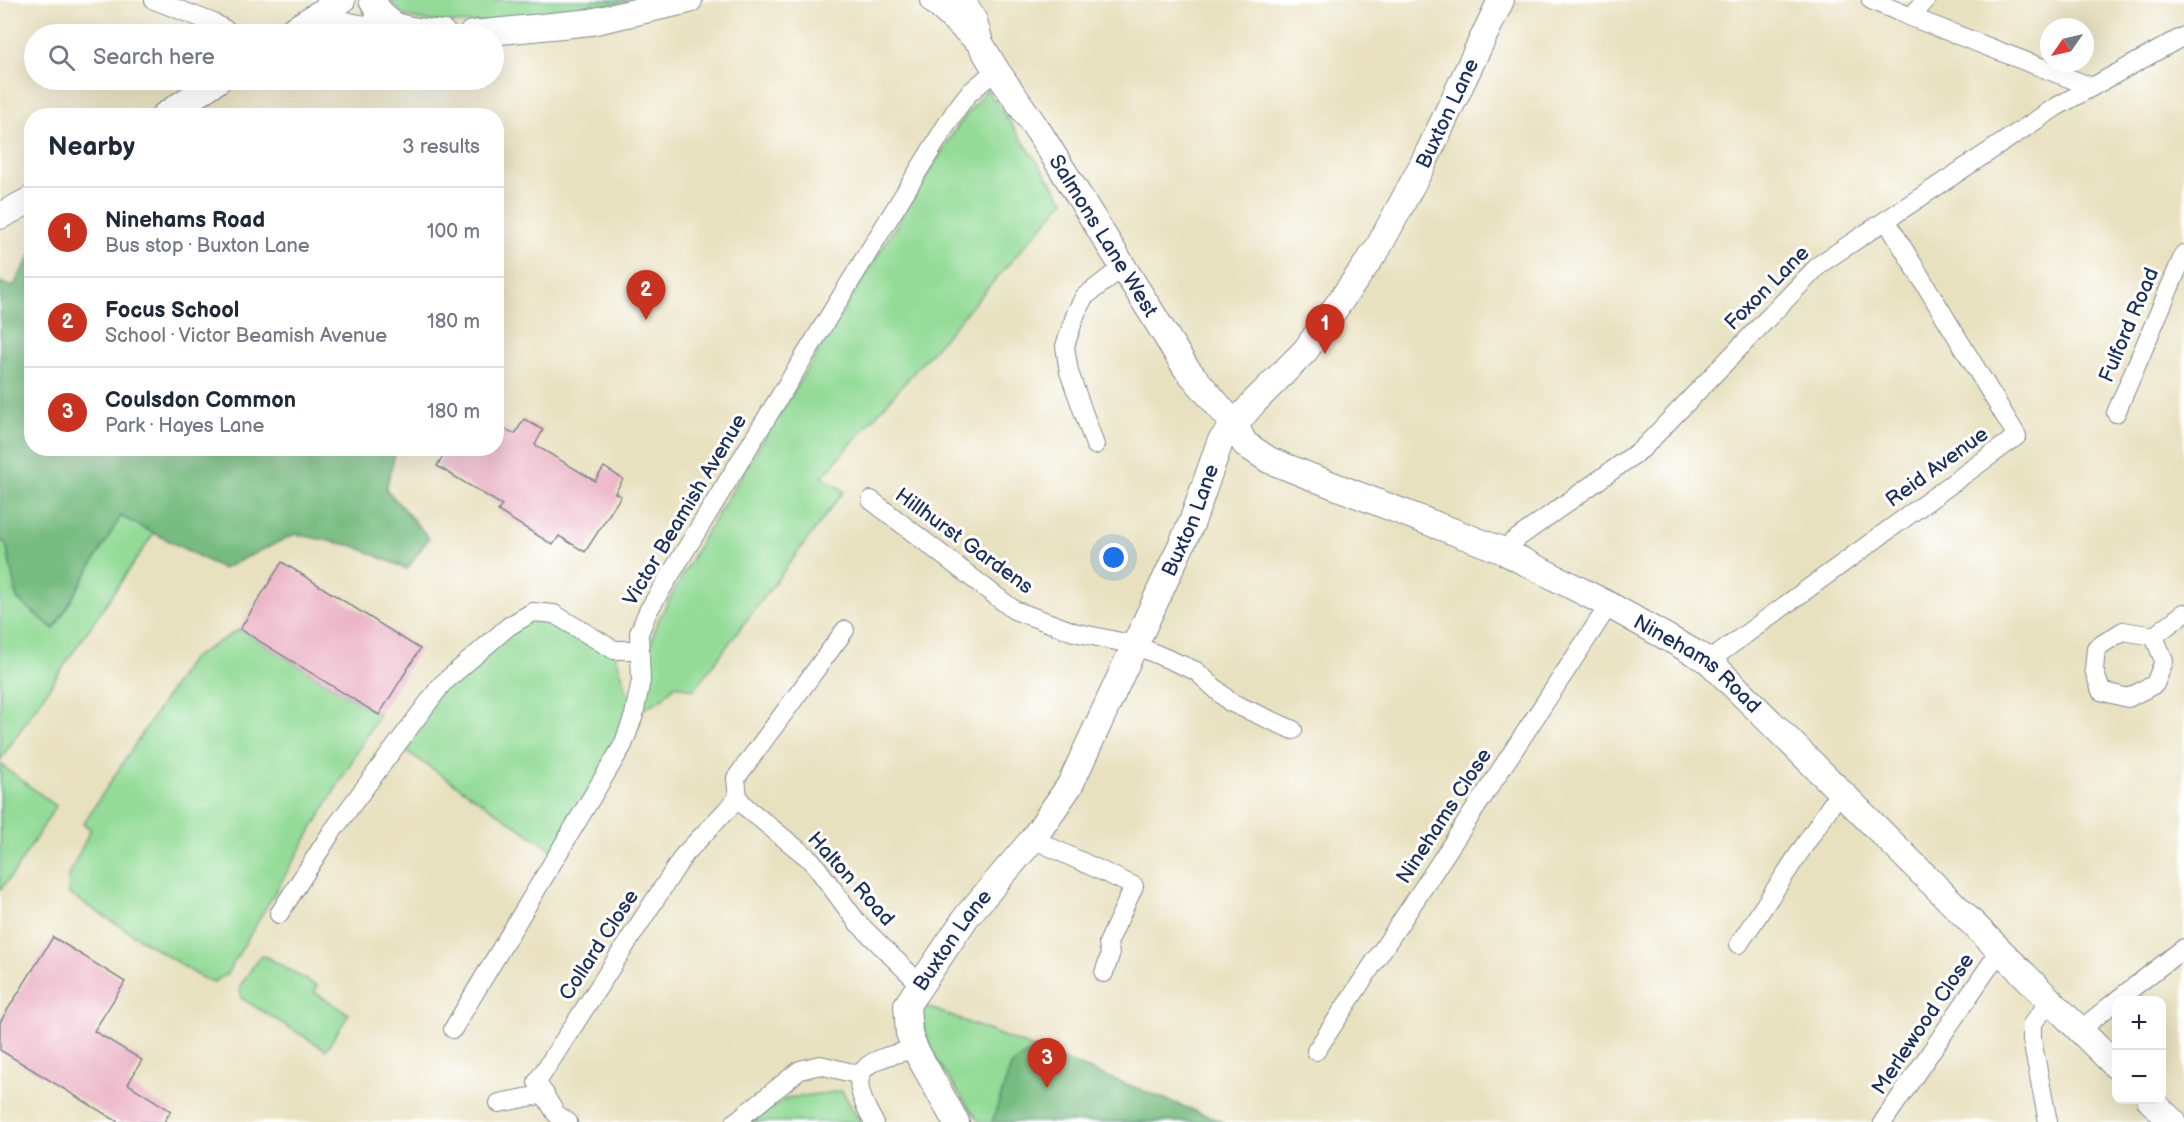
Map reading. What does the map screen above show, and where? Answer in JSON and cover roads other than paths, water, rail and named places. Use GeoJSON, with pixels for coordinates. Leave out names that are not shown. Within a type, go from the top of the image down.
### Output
{"type":"FeatureCollection","features":[{"type":"Feature","properties":{"kind":"street"},"geometry":{"type":"LineString","coordinates":[[154,0],[216,24]]}},
{"type":"Feature","properties":{"kind":"street"},"geometry":{"type":"LineString","coordinates":[[303,24],[342,0]]}},
{"type":"Feature","properties":{"kind":"street"},"geometry":{"type":"LineString","coordinates":[[372,0],[382,18],[390,24]]}},
{"type":"Feature","properties":{"kind":"street"},"geometry":{"type":"LineString","coordinates":[[504,31],[591,22],[689,0]]}},
{"type":"Feature","properties":{"kind":"street","name":"Salmons Lane West"},"geometry":{"type":"LineString","coordinates":[[933,0],[980,43]]}},
{"type":"Feature","properties":{"kind":"street","name":"Salmons Lane West"},"geometry":{"type":"LineString","coordinates":[[962,0],[974,21],[980,43],[996,70],[1039,132],[1186,368],[1234,424]]}},
{"type":"Feature","properties":{"kind":"street"},"geometry":{"type":"LineString","coordinates":[[1871,0],[2092,87]]}},
{"type":"Feature","properties":{"kind":"street"},"geometry":{"type":"LineString","coordinates":[[1911,17],[1926,0]]}},
{"type":"Feature","properties":{"kind":"street","name":"Buxton Lane"},"geometry":{"type":"LineString","coordinates":[[956,1122],[915,1049],[909,1033],[907,1005],[967,916],[1033,839],[1070,785],[1192,522],[1220,442],[1234,424],[1305,351],[1378,248],[1424,162],[1496,3]]}},
{"type":"Feature","properties":{"kind":"street"},"geometry":{"type":"LineString","coordinates":[[317,15],[340,24]]}},
{"type":"Feature","properties":{"kind":"street","name":"Foxon Lane"},"geometry":{"type":"LineString","coordinates":[[1501,550],[1642,449],[1820,264],[2056,107],[2184,36]]}},
{"type":"Feature","properties":{"kind":"street","name":"Victor Beamish Avenue"},"geometry":{"type":"LineString","coordinates":[[453,1029],[623,745],[634,715],[640,680],[639,633],[648,611],[695,531],[955,111],[968,94],[996,70]]}},
{"type":"Feature","properties":{"kind":"street"},"geometry":{"type":"LineString","coordinates":[[176,108],[203,90]]}},
{"type":"Feature","properties":{"kind":"street"},"geometry":{"type":"LineString","coordinates":[[0,216],[24,203]]}},
{"type":"Feature","properties":{"kind":"street","name":"Reid Avenue"},"geometry":{"type":"LineString","coordinates":[[1709,661],[2017,436],[1886,220]]}},
{"type":"Feature","properties":{"kind":"street","name":"Fulford Road"},"geometry":{"type":"LineString","coordinates":[[2116,413],[2184,254]]}},
{"type":"Feature","properties":{"kind":"street"},"geometry":{"type":"LineString","coordinates":[[1095,445],[1069,372],[1065,346],[1084,297],[1123,267]]}},
{"type":"Feature","properties":{"kind":"street","name":"Ninehams Road"},"geometry":{"type":"LineString","coordinates":[[1234,424],[1245,444],[1269,460],[1501,550],[1609,605],[1709,661],[2112,1062]]}},
{"type":"Feature","properties":{"kind":"street","name":"Hillhurst Gardens"},"geometry":{"type":"LineString","coordinates":[[871,500],[1014,610],[1074,632],[1135,645],[1197,670],[1230,702],[1293,730]]}},
{"type":"Feature","properties":{"kind":"street","name":"Ninehams Close"},"geometry":{"type":"LineString","coordinates":[[1316,1051],[1609,605]]}},
{"type":"Feature","properties":{"kind":"street"},"geometry":{"type":"LineString","coordinates":[[279,914],[331,833],[442,684],[509,626],[533,612],[554,614],[614,650],[640,650]]}},
{"type":"Feature","properties":{"kind":"street"},"geometry":{"type":"LineString","coordinates":[[2154,636],[2184,613]]}},
{"type":"Feature","properties":{"kind":"street"},"geometry":{"type":"LineString","coordinates":[[738,798],[736,778],[845,630]]}},
{"type":"Feature","properties":{"kind":"street"},"geometry":{"type":"LineString","coordinates":[[1739,944],[1841,790]]}},
{"type":"Feature","properties":{"kind":"street","name":"Halton Road"},"geometry":{"type":"LineString","coordinates":[[738,798],[812,861],[857,922],[920,984]]}},
{"type":"Feature","properties":{"kind":"street","name":"Collard Close"},"geometry":{"type":"LineString","coordinates":[[545,1094],[537,1082],[684,855],[738,798]]}},
{"type":"Feature","properties":{"kind":"street"},"geometry":{"type":"LineString","coordinates":[[1033,839],[1134,886],[1107,943],[1110,956],[1104,973]]}},
{"type":"Feature","properties":{"kind":"street"},"geometry":{"type":"LineString","coordinates":[[2123,996],[2184,948]]}},
{"type":"Feature","properties":{"kind":"street","name":"Merlewood Close"},"geometry":{"type":"LineString","coordinates":[[1883,1122],[1999,952]]}},
{"type":"Feature","properties":{"kind":"street"},"geometry":{"type":"LineString","coordinates":[[2048,1122],[2032,1040],[2032,1024],[2050,1002]]}},
{"type":"Feature","properties":{"kind":"street"},"geometry":{"type":"LineString","coordinates":[[2080,1030],[2112,1005]]}},
{"type":"Feature","properties":{"kind":"street"},"geometry":{"type":"LineString","coordinates":[[874,1122],[862,1101],[859,1087],[860,1075],[869,1062],[915,1049]]}},
{"type":"Feature","properties":{"kind":"street"},"geometry":{"type":"LineString","coordinates":[[735,1122],[800,1070],[820,1065],[860,1075]]}},
{"type":"Feature","properties":{"kind":"street"},"geometry":{"type":"LineString","coordinates":[[499,1103],[545,1094],[556,1114],[568,1122]]}},
{"type":"Feature","properties":{"kind":"street"},"geometry":{"type":"LineString","coordinates":[[2155,1104],[2173,1122]]}},
{"type":"Feature","properties":{"kind":"place","name":"Focus School"},"geometry":{"type":"Point","coordinates":[646,320]}},
{"type":"Feature","properties":{"kind":"place","name":"Ninehams Road"},"geometry":{"type":"Point","coordinates":[1325,354]}},
{"type":"Feature","properties":{"kind":"place","name":"Coulsdon Common"},"geometry":{"type":"Point","coordinates":[1047,1088]}}]}
